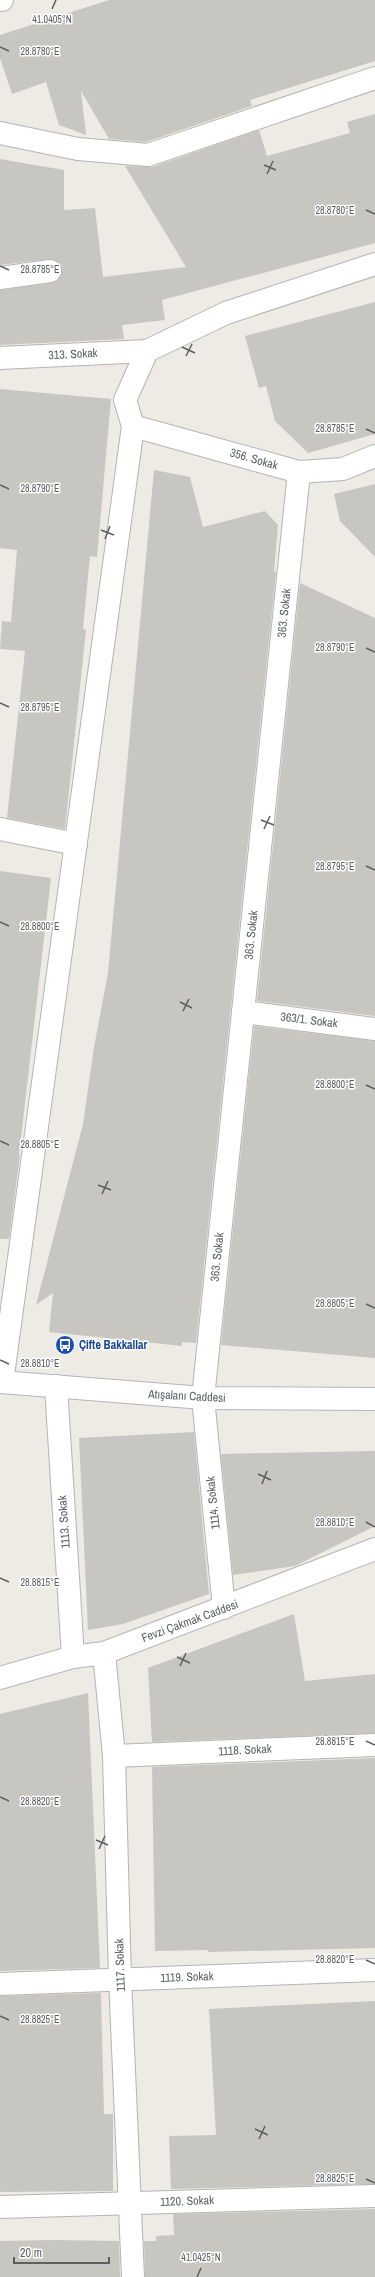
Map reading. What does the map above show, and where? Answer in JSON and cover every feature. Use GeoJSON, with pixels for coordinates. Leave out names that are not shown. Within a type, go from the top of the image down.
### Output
{"type":"FeatureCollection","features":[{"type":"Feature","properties":{"kind":"street"},"geometry":{"type":"LineString","coordinates":[[0,133],[78,149],[148,155],[375,78]]}},
{"type":"Feature","properties":{"kind":"street"},"geometry":{"type":"LineString","coordinates":[[1,1382],[133,426],[125,400],[147,350],[226,313],[375,264]]}},
{"type":"Feature","properties":{"kind":"street"},"geometry":{"type":"LineString","coordinates":[[0,278],[50,271]]}},
{"type":"Feature","properties":{"kind":"street","name":"313. Sokak"},"geometry":{"type":"LineString","coordinates":[[0,358],[147,350]]}},
{"type":"Feature","properties":{"kind":"street","name":"356. Sokak"},"geometry":{"type":"LineString","coordinates":[[133,426],[299,472],[343,469],[375,456]]}},
{"type":"Feature","properties":{"kind":"street","name":"363. Sokak"},"geometry":{"type":"LineString","coordinates":[[203,1398],[299,472]]}},
{"type":"Feature","properties":{"kind":"street"},"geometry":{"type":"LineString","coordinates":[[0,829],[76,844]]}},
{"type":"Feature","properties":{"kind":"street","name":"363/1. Sokak"},"geometry":{"type":"LineString","coordinates":[[243,1012],[375,1029]]}},
{"type":"Feature","properties":{"kind":"street","name":"Atışalanı Caddesi"},"geometry":{"type":"LineString","coordinates":[[1,1382],[203,1398],[375,1399]]}},
{"type":"Feature","properties":{"kind":"street","name":"1113. Sokak"},"geometry":{"type":"LineString","coordinates":[[56,1386],[73,1658]]}},
{"type":"Feature","properties":{"kind":"street","name":"1114. Sokak"},"geometry":{"type":"LineString","coordinates":[[203,1398],[224,1608]]}},
{"type":"Feature","properties":{"kind":"street","name":"Fevzi Çakmak Caddesi"},"geometry":{"type":"LineString","coordinates":[[0,1678],[73,1658],[104,1652],[224,1608],[375,1549]]}},
{"type":"Feature","properties":{"kind":"street","name":"1117. Sokak"},"geometry":{"type":"LineString","coordinates":[[104,1652],[114,1756],[120,1979],[133,2277]]}},
{"type":"Feature","properties":{"kind":"street","name":"1118. Sokak"},"geometry":{"type":"LineString","coordinates":[[114,1756],[375,1744]]}},
{"type":"Feature","properties":{"kind":"street","name":"1119. Sokak"},"geometry":{"type":"LineString","coordinates":[[0,1984],[375,1970]]}},
{"type":"Feature","properties":{"kind":"street","name":"1120. Sokak"},"geometry":{"type":"LineString","coordinates":[[0,2207],[375,2196]]}},
{"type":"Feature","properties":{"kind":"building"},"geometry":{"type":"Polygon","coordinates":[[[109,0],[375,0],[375,61],[250,100],[252,106],[146,142],[109,139],[81,91],[86,135],[59,125],[46,82],[12,94],[0,58],[0,35],[109,0]]]}},
{"type":"Feature","properties":{"kind":"building"},"geometry":{"type":"Polygon","coordinates":[[[375,114],[375,243],[162,300],[165,320],[122,325],[124,339],[0,345],[0,290],[52,283],[58,281],[62,270],[60,263],[49,259],[0,265],[0,159],[64,170],[64,210],[95,208],[103,277],[186,267],[125,166],[152,167],[259,130],[267,156],[350,133],[347,122],[375,114]]]}},
{"type":"Feature","properties":{"kind":"building"},"geometry":{"type":"Polygon","coordinates":[[[375,302],[375,434],[308,453],[275,421],[266,386],[259,388],[245,336],[375,302]]]}},
{"type":"Feature","properties":{"kind":"building"},"geometry":{"type":"Polygon","coordinates":[[[0,389],[111,399],[97,557],[90,556],[83,629],[86,630],[65,829],[7,818],[25,651],[0,649],[2,621],[11,622],[17,550],[0,548],[0,389]]]}},
{"type":"Feature","properties":{"kind":"building"},"geometry":{"type":"Polygon","coordinates":[[[154,470],[190,477],[203,527],[265,511],[278,525],[274,571],[276,572],[196,1343],[182,1342],[182,1346],[49,1332],[53,1293],[36,1305],[83,1124],[94,1047],[108,973],[154,470]]]}},
{"type":"Feature","properties":{"kind":"building"},"geometry":{"type":"Polygon","coordinates":[[[375,484],[375,557],[340,521],[334,494],[375,484]]]}},
{"type":"Feature","properties":{"kind":"building"},"geometry":{"type":"Polygon","coordinates":[[[300,583],[375,618],[375,1016],[257,1001],[300,583]]]}},
{"type":"Feature","properties":{"kind":"building"},"geometry":{"type":"Polygon","coordinates":[[[0,871],[51,878],[20,1155],[9,1239],[0,1239],[0,871]]]}},
{"type":"Feature","properties":{"kind":"building"},"geometry":{"type":"Polygon","coordinates":[[[254,1026],[375,1041],[375,1358],[221,1345],[254,1026]]]}},
{"type":"Feature","properties":{"kind":"building"},"geometry":{"type":"Polygon","coordinates":[[[194,1432],[209,1594],[123,1624],[88,1630],[79,1438],[194,1432]]]}},
{"type":"Feature","properties":{"kind":"building"},"geometry":{"type":"Polygon","coordinates":[[[375,1451],[375,1526],[295,1566],[233,1575],[221,1454],[375,1451]]]}},
{"type":"Feature","properties":{"kind":"building"},"geometry":{"type":"Polygon","coordinates":[[[294,1614],[305,1681],[375,1674],[375,1733],[152,1742],[148,1668],[294,1614]]]}},
{"type":"Feature","properties":{"kind":"building"},"geometry":{"type":"Polygon","coordinates":[[[88,1693],[100,1968],[0,1971],[0,1714],[88,1693]]]}},
{"type":"Feature","properties":{"kind":"building"},"geometry":{"type":"Polygon","coordinates":[[[375,1758],[375,1948],[208,1952],[208,1950],[155,1951],[152,1767],[375,1758]]]}},
{"type":"Feature","properties":{"kind":"building"},"geometry":{"type":"Polygon","coordinates":[[[101,1993],[104,2114],[113,2114],[113,2191],[0,2192],[0,1996],[101,1993]]]}},
{"type":"Feature","properties":{"kind":"building"},"geometry":{"type":"Polygon","coordinates":[[[375,2001],[375,2184],[171,2189],[169,2136],[216,2135],[209,2009],[375,2001]]]}},
{"type":"Feature","properties":{"kind":"building"},"geometry":{"type":"Polygon","coordinates":[[[375,2209],[375,2277],[145,2277],[144,2241],[156,2241],[156,2236],[174,2235],[173,2214],[375,2209]]]}},
{"type":"Feature","properties":{"kind":"building"},"geometry":{"type":"Polygon","coordinates":[[[0,2241],[119,2241],[120,2277],[0,2277],[0,2241]]]}},
{"type":"Feature","properties":{"kind":"place","name":"Çifte Bakkallar"},"geometry":{"type":"Point","coordinates":[65,1345]}}]}
